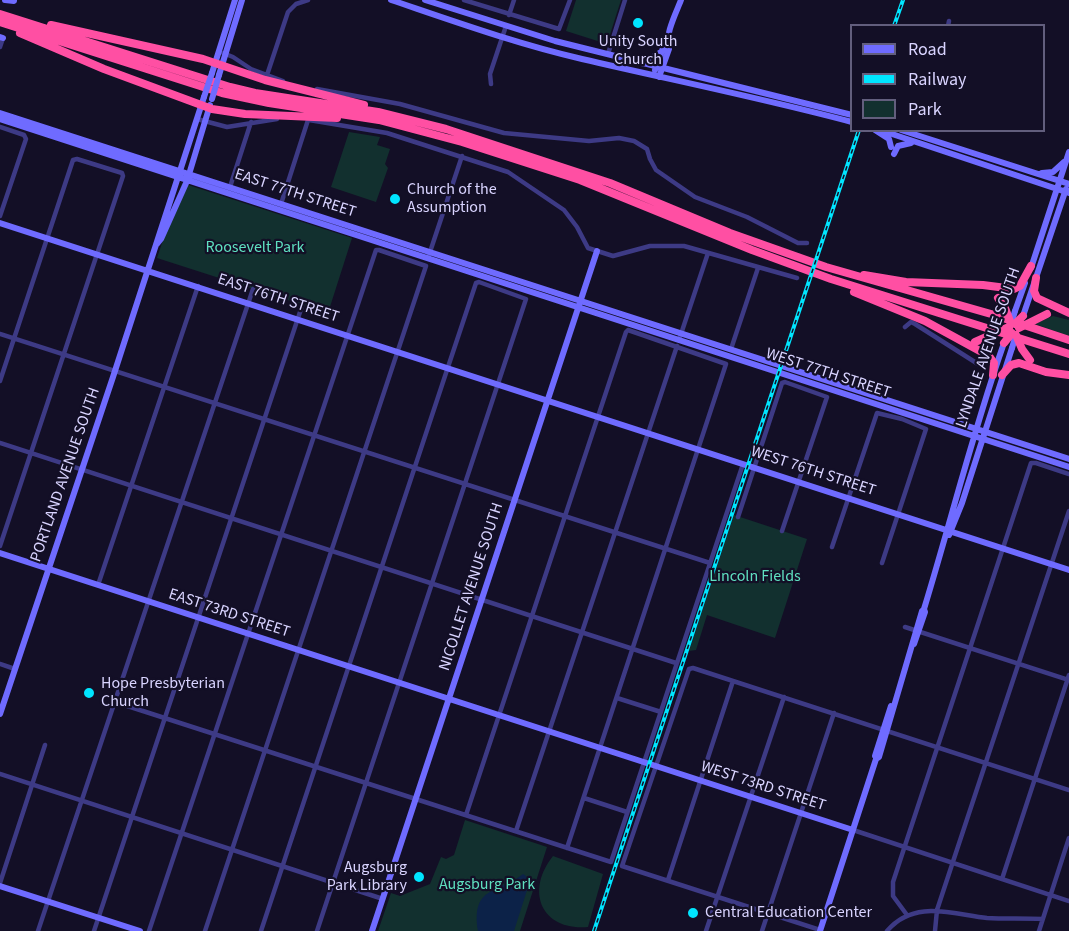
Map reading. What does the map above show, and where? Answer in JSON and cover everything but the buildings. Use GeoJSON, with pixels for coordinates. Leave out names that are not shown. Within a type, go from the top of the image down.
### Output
{"type":"FeatureCollection","features":[{"type":"Feature","properties":{"kind":"highway"},"geometry":{"type":"LineString","coordinates":[[1,19],[219,68],[354,102],[446,129],[610,183],[730,233],[826,267],[991,314],[1069,340]]}},
{"type":"Feature","properties":{"kind":"highway"},"geometry":{"type":"LineString","coordinates":[[1,19],[104,69],[251,115],[379,120]]}},
{"type":"Feature","properties":{"kind":"highway"},"geometry":{"type":"LineString","coordinates":[[1,19],[230,87],[392,115]]}},
{"type":"Feature","properties":{"kind":"highway"},"geometry":{"type":"LineString","coordinates":[[1,19],[222,93],[261,102],[379,120],[453,139],[580,180],[752,250],[831,279],[1069,354]]}},
{"type":"Feature","properties":{"kind":"highway"},"geometry":{"type":"LineString","coordinates":[[826,267],[906,282],[1009,289],[1018,288],[1032,266]]}},
{"type":"Feature","properties":{"kind":"highway"},"geometry":{"type":"LineString","coordinates":[[1036,278],[1034,291],[1037,298],[1069,315]]}},
{"type":"Feature","properties":{"kind":"highway"},"geometry":{"type":"LineString","coordinates":[[831,279],[846,289],[925,321],[989,356],[998,375],[1011,365],[1019,363],[1046,372],[1069,375]]}},
{"type":"Feature","properties":{"kind":"highway"},"geometry":{"type":"LineString","coordinates":[[974,285],[998,298],[1005,308],[1022,349],[1030,360],[1058,373]]}},
{"type":"Feature","properties":{"kind":"highway"},"geometry":{"type":"LineString","coordinates":[[1011,351],[1014,328],[1020,309]]}},
{"type":"Feature","properties":{"kind":"highway"},"geometry":{"type":"LineString","coordinates":[[955,339],[975,342],[1047,314],[1069,315]]}},
{"type":"Feature","properties":{"kind":"highway"},"geometry":{"type":"LineString","coordinates":[[1002,347],[1014,328]]}},
{"type":"Feature","properties":{"kind":"main road"},"geometry":{"type":"LineString","coordinates":[[5,0],[15,1]]}},
{"type":"Feature","properties":{"kind":"main road","name":"PORTLAND AVENUE SOUTH"},"geometry":{"type":"LineString","coordinates":[[219,68],[218,52],[234,0]]}},
{"type":"Feature","properties":{"kind":"main road","name":"PORTLAND AVENUE SOUTH"},"geometry":{"type":"LineString","coordinates":[[0,714],[83,470],[197,119],[225,54],[242,0]]}},
{"type":"Feature","properties":{"kind":"main road"},"geometry":{"type":"LineString","coordinates":[[391,0],[584,60],[774,101],[850,121]]}},
{"type":"Feature","properties":{"kind":"main road"},"geometry":{"type":"LineString","coordinates":[[425,0],[586,49],[850,115]]}},
{"type":"Feature","properties":{"kind":"main road"},"geometry":{"type":"LineString","coordinates":[[642,63],[667,45],[681,0]]}},
{"type":"Feature","properties":{"kind":"main road"},"geometry":{"type":"LineString","coordinates":[[659,67],[669,50],[667,45]]}},
{"type":"Feature","properties":{"kind":"main road"},"geometry":{"type":"LineString","coordinates":[[584,60],[586,49]]}},
{"type":"Feature","properties":{"kind":"main road"},"geometry":{"type":"LineString","coordinates":[[656,77],[661,51]]}},
{"type":"Feature","properties":{"kind":"main road","name":"PORTLAND AVENUE SOUTH"},"geometry":{"type":"LineString","coordinates":[[157,244],[188,177],[205,122],[206,102],[212,73],[219,68]]}},
{"type":"Feature","properties":{"kind":"main road"},"geometry":{"type":"LineString","coordinates":[[721,91],[723,83]]}},
{"type":"Feature","properties":{"kind":"main road","name":"EAST 77TH STREET"},"geometry":{"type":"LineString","coordinates":[[0,113],[180,175]]}},
{"type":"Feature","properties":{"kind":"main road","name":"EAST 77TH STREET"},"geometry":{"type":"LineString","coordinates":[[0,119],[180,175],[230,187],[430,255],[483,276],[580,304]]}},
{"type":"Feature","properties":{"kind":"main road"},"geometry":{"type":"LineString","coordinates":[[877,132],[889,139],[892,150],[905,143],[917,143]]}},
{"type":"Feature","properties":{"kind":"main road"},"geometry":{"type":"LineString","coordinates":[[886,132],[1067,192]]}},
{"type":"Feature","properties":{"kind":"main road"},"geometry":{"type":"LineString","coordinates":[[904,132],[1069,182]]}},
{"type":"Feature","properties":{"kind":"main road","name":"LYNDALE AVENUE SOUTH"},"geometry":{"type":"LineString","coordinates":[[1020,309],[1069,152]]}},
{"type":"Feature","properties":{"kind":"main road"},"geometry":{"type":"LineString","coordinates":[[1034,172],[1053,172],[1066,160]]}},
{"type":"Feature","properties":{"kind":"main road","name":"EAST 77TH STREET"},"geometry":{"type":"LineString","coordinates":[[188,177],[525,283],[580,304]]}},
{"type":"Feature","properties":{"kind":"main road"},"geometry":{"type":"LineString","coordinates":[[1032,180],[1047,189],[1050,195],[1050,211]]}},
{"type":"Feature","properties":{"kind":"main road","name":"LYNDALE AVENUE SOUTH"},"geometry":{"type":"LineString","coordinates":[[1020,309],[1036,278],[1069,182]]}},
{"type":"Feature","properties":{"kind":"main road"},"geometry":{"type":"LineString","coordinates":[[1056,219],[1069,201]]}},
{"type":"Feature","properties":{"kind":"main road","name":"EAST 76TH STREET"},"geometry":{"type":"LineString","coordinates":[[0,223],[548,400]]}},
{"type":"Feature","properties":{"kind":"main road","name":"NICOLLET AVENUE SOUTH"},"geometry":{"type":"LineString","coordinates":[[372,931],[597,251]]}},
{"type":"Feature","properties":{"kind":"main road"},"geometry":{"type":"LineString","coordinates":[[483,276],[521,286],[525,283]]}},
{"type":"Feature","properties":{"kind":"main road","name":"WEST 77TH STREET"},"geometry":{"type":"LineString","coordinates":[[580,304],[679,340],[974,432]]}},
{"type":"Feature","properties":{"kind":"main road","name":"WEST 77TH STREET"},"geometry":{"type":"LineString","coordinates":[[679,340],[731,350],[983,435],[1069,467]]}},
{"type":"Feature","properties":{"kind":"main road","name":"LYNDALE AVENUE SOUTH"},"geometry":{"type":"LineString","coordinates":[[820,930],[876,759],[875,756],[895,706],[922,611],[949,531],[962,502],[983,435],[998,375],[1002,347]]}},
{"type":"Feature","properties":{"kind":"main road","name":"LYNDALE AVENUE SOUTH"},"geometry":{"type":"LineString","coordinates":[[949,531],[974,432],[998,375],[1011,351]]}},
{"type":"Feature","properties":{"kind":"main road","name":"WEST 76TH STREET"},"geometry":{"type":"LineString","coordinates":[[548,400],[1069,570]]}},
{"type":"Feature","properties":{"kind":"main road","name":"WEST 77TH STREET"},"geometry":{"type":"LineString","coordinates":[[983,435],[1069,459]]}},
{"type":"Feature","properties":{"kind":"main road","name":"EAST 73RD STREET"},"geometry":{"type":"LineString","coordinates":[[0,553],[449,699]]}},
{"type":"Feature","properties":{"kind":"main road","name":"WEST 73RD STREET"},"geometry":{"type":"LineString","coordinates":[[449,699],[853,830]]}},
{"type":"Feature","properties":{"kind":"main road"},"geometry":{"type":"LineString","coordinates":[[0,884],[140,931]]}},
{"type":"Feature","properties":{"kind":"street"},"geometry":{"type":"LineString","coordinates":[[267,75],[288,12],[296,4],[308,0]]}},
{"type":"Feature","properties":{"kind":"street"},"geometry":{"type":"LineString","coordinates":[[464,0],[559,29],[570,0]]}},
{"type":"Feature","properties":{"kind":"street"},"geometry":{"type":"LineString","coordinates":[[509,15],[514,0]]}},
{"type":"Feature","properties":{"kind":"street"},"geometry":{"type":"LineString","coordinates":[[608,54],[625,0]]}},
{"type":"Feature","properties":{"kind":"street"},"geometry":{"type":"LineString","coordinates":[[432,14],[434,1]]}},
{"type":"Feature","properties":{"kind":"street"},"geometry":{"type":"LineString","coordinates":[[490,84],[490,74],[506,26]]}},
{"type":"Feature","properties":{"kind":"street"},"geometry":{"type":"LineString","coordinates":[[0,46],[1,38]]}},
{"type":"Feature","properties":{"kind":"street"},"geometry":{"type":"LineString","coordinates":[[218,52],[250,69],[301,86],[410,106],[504,132],[589,141],[619,138],[634,141],[647,149],[656,170],[695,197],[747,217],[798,243],[807,243]]}},
{"type":"Feature","properties":{"kind":"street"},"geometry":{"type":"LineString","coordinates":[[197,119],[228,127],[276,119],[308,120],[387,133],[508,172],[558,205],[572,218],[586,245],[597,251],[613,256],[661,244],[696,248],[797,278]]}},
{"type":"Feature","properties":{"kind":"street"},"geometry":{"type":"LineString","coordinates":[[281,204],[308,120]]}},
{"type":"Feature","properties":{"kind":"street"},"geometry":{"type":"LineString","coordinates":[[230,187],[251,122]]}},
{"type":"Feature","properties":{"kind":"street"},"geometry":{"type":"LineString","coordinates":[[0,127],[24,135],[26,139],[0,216]]}},
{"type":"Feature","properties":{"kind":"street"},"geometry":{"type":"LineString","coordinates":[[430,255],[462,156]]}},
{"type":"Feature","properties":{"kind":"street"},"geometry":{"type":"LineString","coordinates":[[0,381],[73,160],[80,159],[122,173],[123,176],[0,546]]}},
{"type":"Feature","properties":{"kind":"street"},"geometry":{"type":"LineString","coordinates":[[149,931],[376,250],[402,257],[426,266],[205,931]]}},
{"type":"Feature","properties":{"kind":"street"},"geometry":{"type":"LineString","coordinates":[[516,831],[708,253]]}},
{"type":"Feature","properties":{"kind":"street"},"geometry":{"type":"LineString","coordinates":[[731,350],[758,268]]}},
{"type":"Feature","properties":{"kind":"street"},"geometry":{"type":"LineString","coordinates":[[261,931],[476,283],[479,282],[526,298],[317,931]]}},
{"type":"Feature","properties":{"kind":"street"},"geometry":{"type":"LineString","coordinates":[[98,585],[198,286]]}},
{"type":"Feature","properties":{"kind":"street"},"geometry":{"type":"LineString","coordinates":[[38,931],[253,289]]}},
{"type":"Feature","properties":{"kind":"street"},"geometry":{"type":"LineString","coordinates":[[94,931],[302,306]]}},
{"type":"Feature","properties":{"kind":"street"},"geometry":{"type":"LineString","coordinates":[[905,327],[911,322],[915,324],[978,364]]}},
{"type":"Feature","properties":{"kind":"street"},"geometry":{"type":"LineString","coordinates":[[466,815],[626,332],[628,330],[679,340],[726,364],[567,848]]}},
{"type":"Feature","properties":{"kind":"street"},"geometry":{"type":"LineString","coordinates":[[0,334],[710,563]]}},
{"type":"Feature","properties":{"kind":"street"},"geometry":{"type":"LineString","coordinates":[[738,517],[782,383],[795,385],[827,397],[782,531]]}},
{"type":"Feature","properties":{"kind":"street"},"geometry":{"type":"LineString","coordinates":[[832,547],[879,412],[926,429],[882,563]]}},
{"type":"Feature","properties":{"kind":"street"},"geometry":{"type":"LineString","coordinates":[[0,443],[676,663]]}},
{"type":"Feature","properties":{"kind":"street"},"geometry":{"type":"LineString","coordinates":[[907,915],[892,892],[893,882],[1031,463],[1069,474]]}},
{"type":"Feature","properties":{"kind":"street"},"geometry":{"type":"LineString","coordinates":[[115,702],[610,862],[743,464]]}},
{"type":"Feature","properties":{"kind":"street"},"geometry":{"type":"LineString","coordinates":[[935,931],[937,910],[1069,511]]}},
{"type":"Feature","properties":{"kind":"street"},"geometry":{"type":"LineString","coordinates":[[905,627],[1068,678],[1002,879]]}},
{"type":"Feature","properties":{"kind":"street"},"geometry":{"type":"LineString","coordinates":[[0,664],[15,669]]}},
{"type":"Feature","properties":{"kind":"street"},"geometry":{"type":"LineString","coordinates":[[820,930],[622,866],[687,670],[693,668],[1069,790]]}},
{"type":"Feature","properties":{"kind":"street"},"geometry":{"type":"LineString","coordinates":[[668,880],[733,681]]}},
{"type":"Feature","properties":{"kind":"street"},"geometry":{"type":"LineString","coordinates":[[706,931],[783,697]]}},
{"type":"Feature","properties":{"kind":"street"},"geometry":{"type":"LineString","coordinates":[[616,698],[661,712]]}},
{"type":"Feature","properties":{"kind":"street"},"geometry":{"type":"LineString","coordinates":[[762,931],[834,713]]}},
{"type":"Feature","properties":{"kind":"street"},"geometry":{"type":"LineString","coordinates":[[0,884],[45,745]]}},
{"type":"Feature","properties":{"kind":"street"},"geometry":{"type":"LineString","coordinates":[[0,774],[383,899]]}},
{"type":"Feature","properties":{"kind":"street"},"geometry":{"type":"LineString","coordinates":[[584,798],[627,812]]}},
{"type":"Feature","properties":{"kind":"street","name":"WEST 73RD STREET"},"geometry":{"type":"LineString","coordinates":[[853,830],[1069,901]]}},
{"type":"Feature","properties":{"kind":"street"},"geometry":{"type":"LineString","coordinates":[[1039,931],[1069,838]]}},
{"type":"Feature","properties":{"kind":"street"},"geometry":{"type":"LineString","coordinates":[[887,931],[907,915],[926,910],[984,917],[1043,919]]}},
{"type":"Feature","properties":{"kind":"green space"},"geometry":{"type":"Polygon","coordinates":[[[576,0],[621,0],[607,44],[566,31],[576,0]]]}},
{"type":"Feature","properties":{"kind":"green space"},"geometry":{"type":"Polygon","coordinates":[[[349,132],[380,137],[377,145],[390,149],[385,164],[388,168],[376,202],[331,187],[349,132]]]}},
{"type":"Feature","properties":{"kind":"green space","name":"Roosevelt Park"},"geometry":{"type":"Polygon","coordinates":[[[182,183],[352,238],[328,313],[157,258],[182,183]]]}},
{"type":"Feature","properties":{"kind":"green space"},"geometry":{"type":"Polygon","coordinates":[[[1053,316],[1069,320],[1069,336],[1035,324],[1053,316]]]}},
{"type":"Feature","properties":{"kind":"green space","name":"Lincoln Fields"},"geometry":{"type":"Polygon","coordinates":[[[734,515],[807,539],[775,638],[707,615],[696,650],[689,651],[734,515]]]}},
{"type":"Feature","properties":{"kind":"green space","name":"Augsburg Park"},"geometry":{"type":"Polygon","coordinates":[[[465,820],[547,847],[520,931],[378,931],[391,893],[400,896],[430,884],[441,857],[446,859],[454,855],[465,820]]]}},
{"type":"Feature","properties":{"kind":"green space"},"geometry":{"type":"Polygon","coordinates":[[[553,856],[603,874],[588,927],[572,927],[559,923],[549,916],[542,906],[539,895],[540,882],[553,856]]]}},
{"type":"Feature","properties":{"kind":"water"},"geometry":{"type":"Polygon","coordinates":[[[523,874],[529,884],[514,931],[478,931],[478,906],[482,898],[523,874]]]}},
{"type":"Feature","properties":{"kind":"railway"},"geometry":{"type":"LineString","coordinates":[[895,24],[903,0]]}},
{"type":"Feature","properties":{"kind":"railway"},"geometry":{"type":"LineString","coordinates":[[594,931],[858,132]]}},
{"type":"Feature","properties":{"kind":"place","name":"Unity South Church"},"geometry":{"type":"Point","coordinates":[638,23]}},
{"type":"Feature","properties":{"kind":"place","name":"Church of the Assumption"},"geometry":{"type":"Point","coordinates":[395,199]}},
{"type":"Feature","properties":{"kind":"place","name":"Hope Presbyterian Church"},"geometry":{"type":"Point","coordinates":[89,693]}},
{"type":"Feature","properties":{"kind":"place","name":"Augsburg Park Library"},"geometry":{"type":"Point","coordinates":[419,877]}},
{"type":"Feature","properties":{"kind":"place","name":"Central Education Center"},"geometry":{"type":"Point","coordinates":[693,913]}}]}
